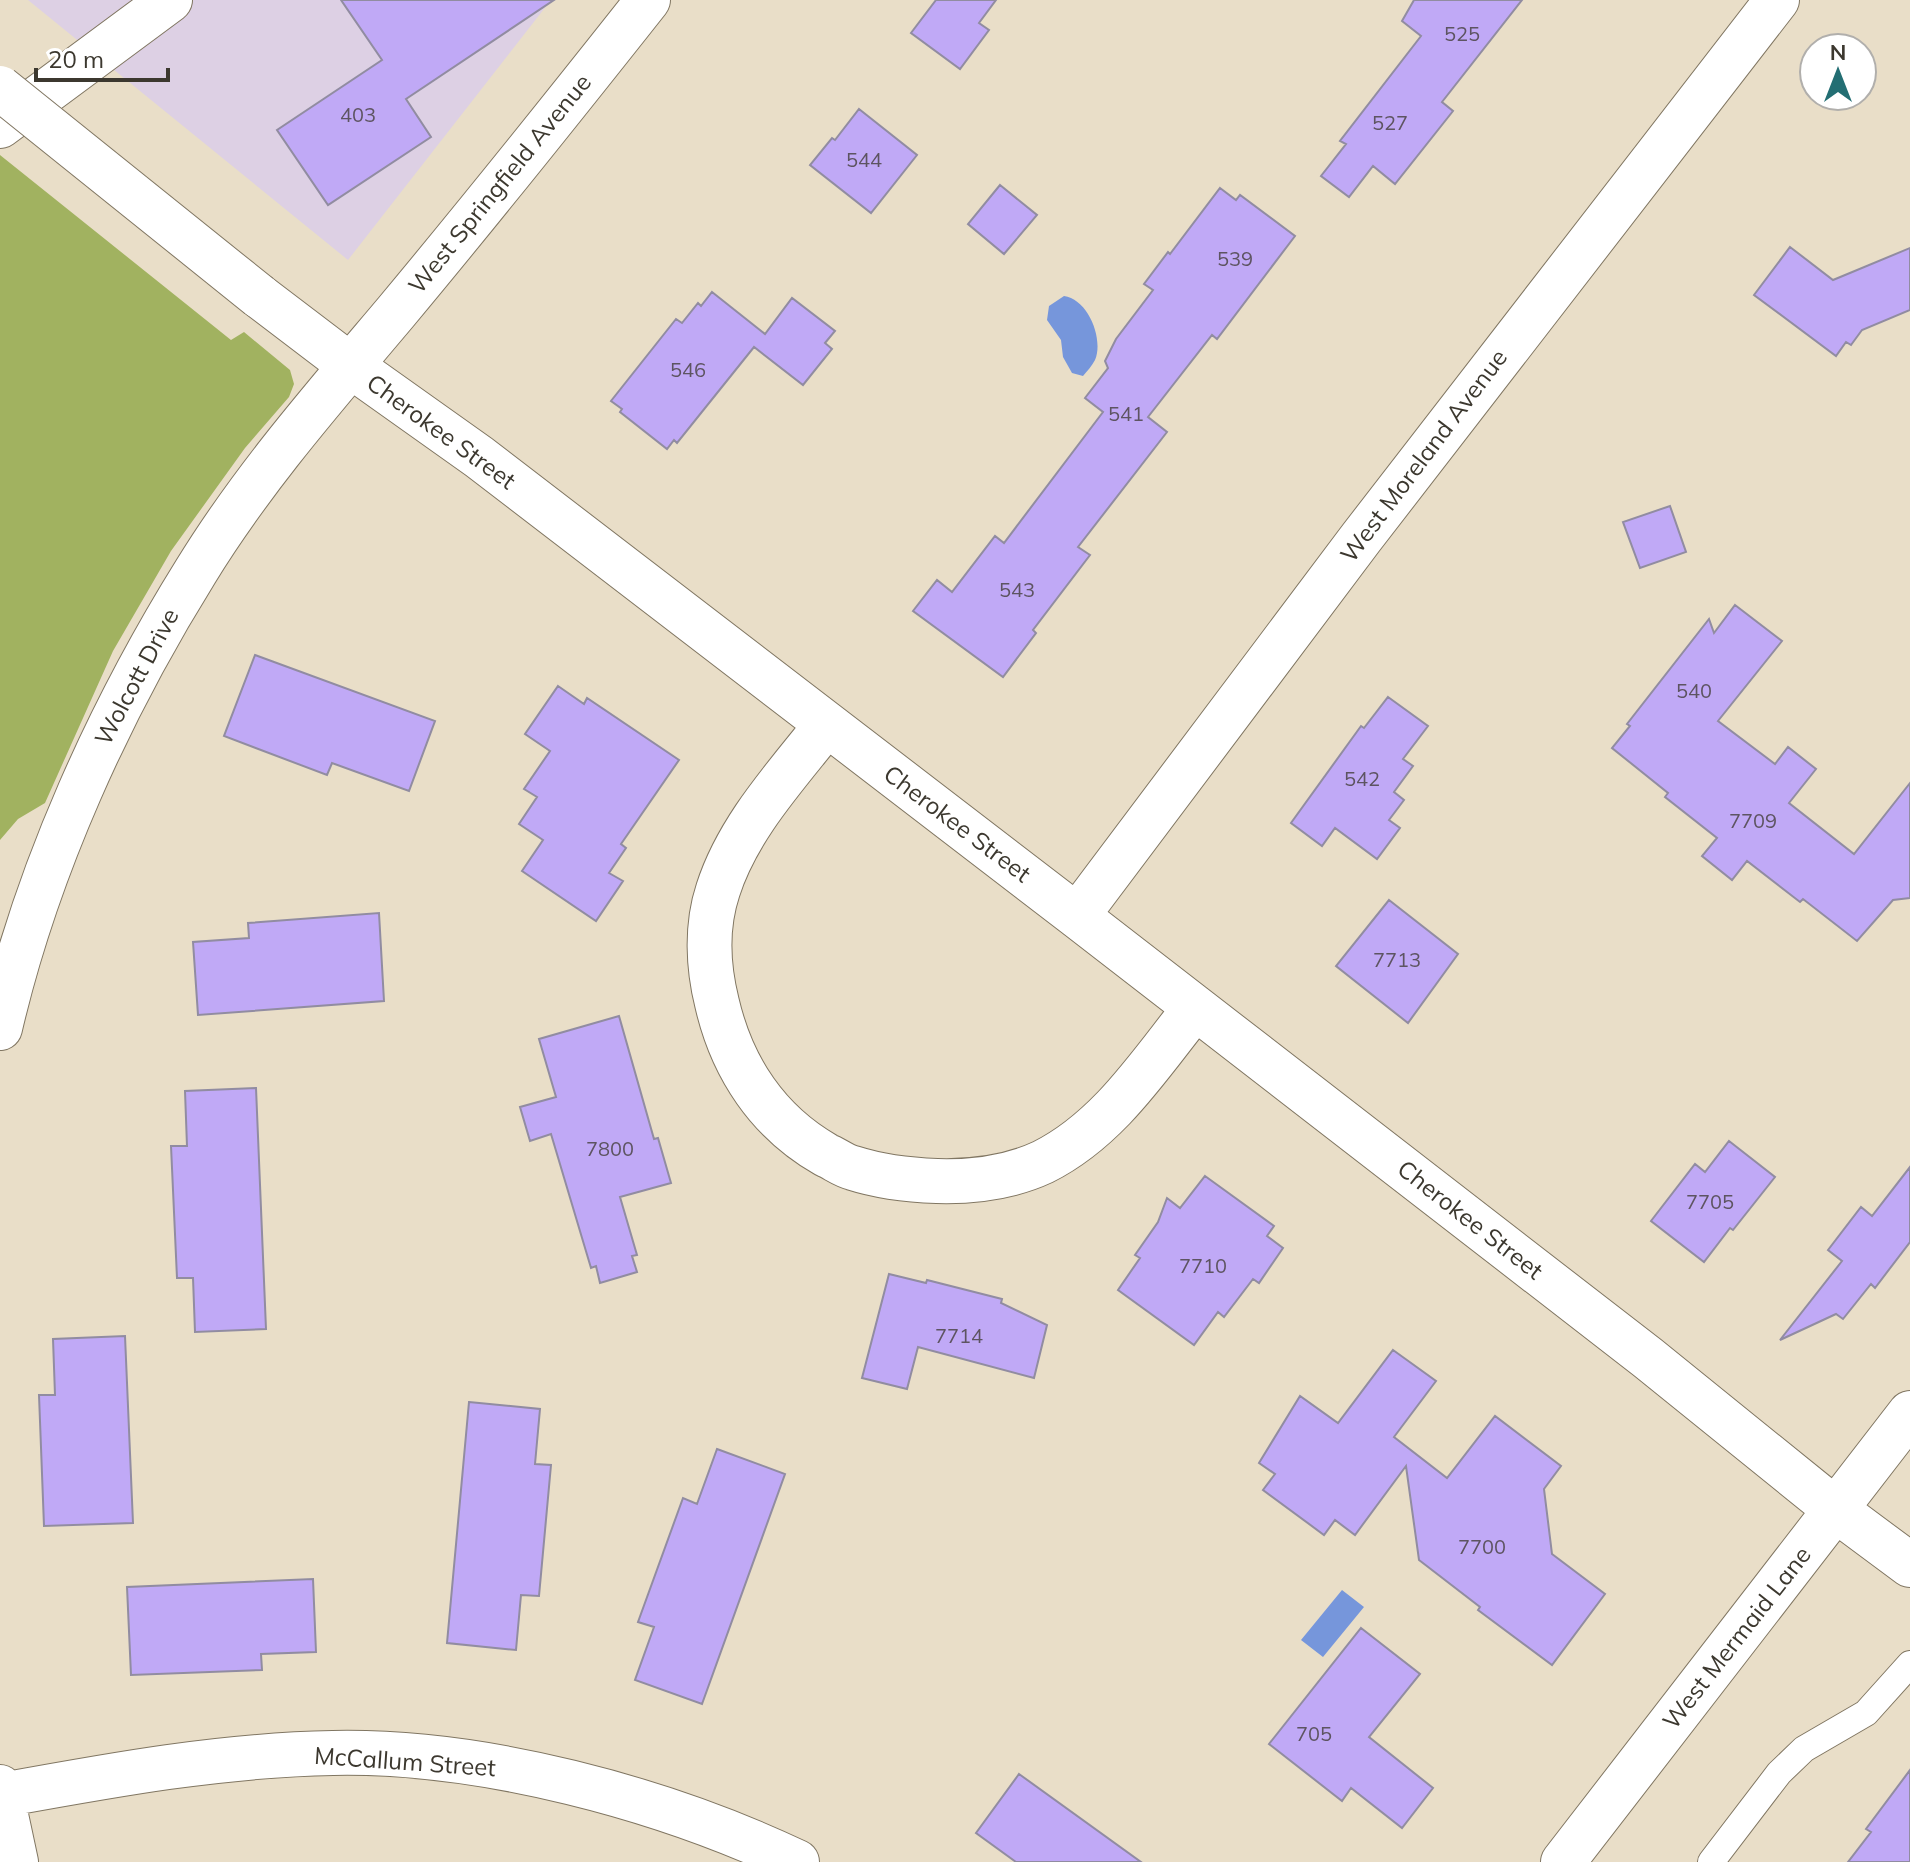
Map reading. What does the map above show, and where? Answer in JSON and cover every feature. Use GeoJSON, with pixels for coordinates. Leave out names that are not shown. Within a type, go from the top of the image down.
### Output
{"type":"FeatureCollection","features":[{"type":"Feature","properties":{"kind":"street"},"geometry":{"type":"LineString","coordinates":[[0,126],[170,0]]}},
{"type":"Feature","properties":{"kind":"street","name":"West Springfield Avenue"},"geometry":{"type":"LineString","coordinates":[[351,366],[648,0]]}},
{"type":"Feature","properties":{"kind":"street","name":"West Moreland Avenue"},"geometry":{"type":"LineString","coordinates":[[1077,916],[1361,538],[1777,0]]}},
{"type":"Feature","properties":{"kind":"street","name":"Cherokee Street"},"geometry":{"type":"LineString","coordinates":[[0,88],[259,296],[479,457],[1077,916],[1636,1348],[1836,1510],[1910,1565]]}},
{"type":"Feature","properties":{"kind":"street","name":"Wolcott Drive"},"geometry":{"type":"LineString","coordinates":[[0,1028],[34,912],[80,791],[113,716],[197,568],[297,431],[351,366]]}},
{"type":"Feature","properties":{"kind":"street"},"geometry":{"type":"LineString","coordinates":[[827,724],[733,851],[717,892],[710,931],[710,976],[722,1023],[738,1065],[765,1106],[802,1141],[851,1168],[903,1180],[951,1181],[998,1177],[1042,1162],[1079,1138],[1119,1104],[1195,1008]]}},
{"type":"Feature","properties":{"kind":"street","name":"West Mermaid Lane"},"geometry":{"type":"LineString","coordinates":[[1563,1862],[1910,1413]]}},
{"type":"Feature","properties":{"kind":"street","name":"McCallum Street"},"geometry":{"type":"LineString","coordinates":[[1,1791],[251,1757],[336,1753],[413,1758],[484,1765],[618,1796],[702,1823],[797,1862]]}},
{"type":"Feature","properties":{"kind":"street"},"geometry":{"type":"LineString","coordinates":[[1,1791],[16,1862]]}},
{"type":"Feature","properties":{"kind":"lane"},"geometry":{"type":"LineString","coordinates":[[1711,1862],[1779,1773],[1804,1749],[1866,1713],[1910,1664]]}},
{"type":"Feature","properties":{"kind":"shaded area"},"geometry":{"type":"Polygon","coordinates":[[[28,0],[551,0],[348,260],[28,0]]]}},
{"type":"Feature","properties":{"kind":"green space"},"geometry":{"type":"Polygon","coordinates":[[[0,155],[231,340],[244,332],[290,370],[294,384],[289,397],[245,448],[171,551],[113,651],[45,803],[18,819],[0,840],[0,155]]]}},
{"type":"Feature","properties":{"kind":"water"},"geometry":{"type":"Polygon","coordinates":[[[1064,296],[1080,304],[1095,331],[1095,360],[1083,376],[1072,373],[1063,357],[1061,340],[1047,320],[1049,306],[1064,296]]]}},
{"type":"Feature","properties":{"kind":"water"},"geometry":{"type":"Polygon","coordinates":[[[1342,1590],[1364,1607],[1323,1657],[1301,1640],[1342,1590]]]}},
{"type":"Feature","properties":{"kind":"building"},"geometry":{"type":"Polygon","coordinates":[[[341,0],[554,0],[406,99],[431,137],[328,205],[277,130],[382,60],[341,0]]]}},
{"type":"Feature","properties":{"kind":"building"},"geometry":{"type":"Polygon","coordinates":[[[936,0],[996,0],[979,23],[989,30],[960,69],[911,33],[936,0]]]}},
{"type":"Feature","properties":{"kind":"building"},"geometry":{"type":"Polygon","coordinates":[[[1414,0],[1522,0],[1442,102],[1453,111],[1395,184],[1373,166],[1349,197],[1321,176],[1346,144],[1340,141],[1421,36],[1402,21],[1414,0]]]}},
{"type":"Feature","properties":{"kind":"building"},"geometry":{"type":"Polygon","coordinates":[[[859,109],[917,155],[871,213],[810,165],[859,109]]]}},
{"type":"Feature","properties":{"kind":"building"},"geometry":{"type":"Polygon","coordinates":[[[1000,185],[1037,215],[1004,254],[968,224],[1000,185]]]}},
{"type":"Feature","properties":{"kind":"building"},"geometry":{"type":"Polygon","coordinates":[[[1220,188],[1236,200],[1240,195],[1295,236],[1217,339],[1212,335],[1148,417],[1167,432],[1078,547],[1090,555],[1033,630],[1036,633],[1003,677],[913,611],[937,580],[952,592],[995,536],[1004,543],[1103,412],[1085,398],[1108,368],[1105,361],[1116,339],[1153,290],[1144,284],[1220,188]]]}},
{"type":"Feature","properties":{"kind":"building"},"geometry":{"type":"Polygon","coordinates":[[[1790,247],[1833,280],[1910,248],[1910,310],[1862,330],[1851,345],[1846,342],[1836,356],[1754,295],[1790,247]]]}},
{"type":"Feature","properties":{"kind":"building"},"geometry":{"type":"Polygon","coordinates":[[[712,292],[765,334],[792,298],[835,331],[825,343],[832,349],[803,385],[754,347],[677,443],[674,440],[667,449],[620,412],[622,409],[611,401],[676,319],[682,323],[698,303],[701,306],[712,292]]]}},
{"type":"Feature","properties":{"kind":"building"},"geometry":{"type":"Polygon","coordinates":[[[1670,506],[1686,552],[1640,568],[1623,522],[1670,506]]]}},
{"type":"Feature","properties":{"kind":"building"},"geometry":{"type":"Polygon","coordinates":[[[1735,605],[1782,641],[1718,721],[1775,764],[1788,747],[1816,769],[1789,803],[1854,854],[1910,783],[1910,898],[1893,900],[1857,941],[1747,861],[1732,880],[1702,856],[1717,838],[1665,797],[1668,793],[1612,748],[1630,726],[1627,724],[1709,619],[1714,633],[1735,605]]]}},
{"type":"Feature","properties":{"kind":"building"},"geometry":{"type":"Polygon","coordinates":[[[255,655],[435,721],[409,791],[332,763],[327,775],[224,736],[255,655]]]}},
{"type":"Feature","properties":{"kind":"building"},"geometry":{"type":"Polygon","coordinates":[[[558,686],[584,704],[587,698],[679,760],[621,844],[626,848],[609,873],[623,881],[596,921],[522,871],[543,840],[519,824],[537,797],[524,789],[550,751],[525,734],[558,686]]]}},
{"type":"Feature","properties":{"kind":"building"},"geometry":{"type":"Polygon","coordinates":[[[1388,697],[1428,726],[1403,759],[1413,766],[1394,792],[1404,800],[1389,820],[1400,828],[1377,859],[1335,828],[1322,846],[1291,823],[1361,726],[1364,728],[1388,697]]]}},
{"type":"Feature","properties":{"kind":"building"},"geometry":{"type":"Polygon","coordinates":[[[1389,900],[1458,954],[1408,1023],[1336,966],[1389,900]]]}},
{"type":"Feature","properties":{"kind":"building"},"geometry":{"type":"Polygon","coordinates":[[[379,913],[384,1001],[198,1015],[193,942],[249,938],[248,923],[379,913]]]}},
{"type":"Feature","properties":{"kind":"building"},"geometry":{"type":"Polygon","coordinates":[[[619,1016],[654,1139],[658,1138],[671,1183],[620,1197],[637,1255],[632,1256],[637,1272],[600,1283],[596,1266],[591,1268],[551,1134],[530,1141],[520,1107],[556,1097],[539,1039],[619,1016]]]}},
{"type":"Feature","properties":{"kind":"building"},"geometry":{"type":"Polygon","coordinates":[[[256,1088],[266,1329],[195,1332],[193,1278],[177,1278],[171,1146],[187,1146],[185,1091],[256,1088]]]}},
{"type":"Feature","properties":{"kind":"building"},"geometry":{"type":"Polygon","coordinates":[[[1729,1141],[1775,1177],[1704,1262],[1651,1221],[1695,1164],[1705,1172],[1729,1141]]]}},
{"type":"Feature","properties":{"kind":"building"},"geometry":{"type":"Polygon","coordinates":[[[1910,1167],[1910,1242],[1875,1288],[1871,1284],[1843,1319],[1836,1314],[1780,1340],[1842,1261],[1828,1250],[1861,1207],[1872,1216],[1910,1167]]]}},
{"type":"Feature","properties":{"kind":"building"},"geometry":{"type":"Polygon","coordinates":[[[1205,1176],[1274,1226],[1267,1236],[1283,1248],[1259,1283],[1253,1279],[1224,1317],[1218,1312],[1194,1345],[1118,1290],[1140,1258],[1135,1255],[1158,1222],[1167,1198],[1180,1208],[1205,1176]]]}},
{"type":"Feature","properties":{"kind":"building"},"geometry":{"type":"Polygon","coordinates":[[[889,1274],[1002,1299],[1001,1303],[1047,1325],[1034,1378],[918,1347],[907,1389],[862,1378],[889,1274]]]}},
{"type":"Feature","properties":{"kind":"building"},"geometry":{"type":"Polygon","coordinates":[[[125,1336],[133,1523],[44,1526],[39,1395],[55,1395],[53,1339],[125,1336]]]}},
{"type":"Feature","properties":{"kind":"building"},"geometry":{"type":"Polygon","coordinates":[[[1393,1350],[1436,1381],[1394,1437],[1447,1478],[1495,1416],[1561,1466],[1544,1489],[1552,1554],[1605,1594],[1552,1665],[1478,1610],[1480,1607],[1419,1560],[1406,1466],[1355,1535],[1335,1520],[1324,1535],[1263,1490],[1275,1474],[1259,1463],[1300,1396],[1338,1423],[1393,1350]]]}},
{"type":"Feature","properties":{"kind":"building"},"geometry":{"type":"Polygon","coordinates":[[[469,1402],[540,1409],[535,1464],[551,1465],[539,1596],[521,1595],[516,1650],[447,1643],[469,1402]]]}},
{"type":"Feature","properties":{"kind":"building"},"geometry":{"type":"Polygon","coordinates":[[[717,1449],[785,1474],[702,1704],[635,1680],[654,1627],[638,1622],[683,1498],[697,1504],[717,1449]]]}},
{"type":"Feature","properties":{"kind":"building"},"geometry":{"type":"Polygon","coordinates":[[[313,1579],[316,1652],[261,1654],[262,1670],[131,1675],[127,1587],[313,1579]]]}},
{"type":"Feature","properties":{"kind":"building"},"geometry":{"type":"Polygon","coordinates":[[[1361,1628],[1420,1674],[1369,1737],[1433,1788],[1402,1828],[1351,1788],[1342,1801],[1269,1744],[1361,1628]]]}},
{"type":"Feature","properties":{"kind":"building"},"geometry":{"type":"Polygon","coordinates":[[[1910,1770],[1910,1862],[1848,1862],[1871,1832],[1866,1829],[1910,1770]]]}},
{"type":"Feature","properties":{"kind":"building"},"geometry":{"type":"Polygon","coordinates":[[[1019,1774],[1141,1862],[1016,1862],[976,1833],[1019,1774]]]}}]}
